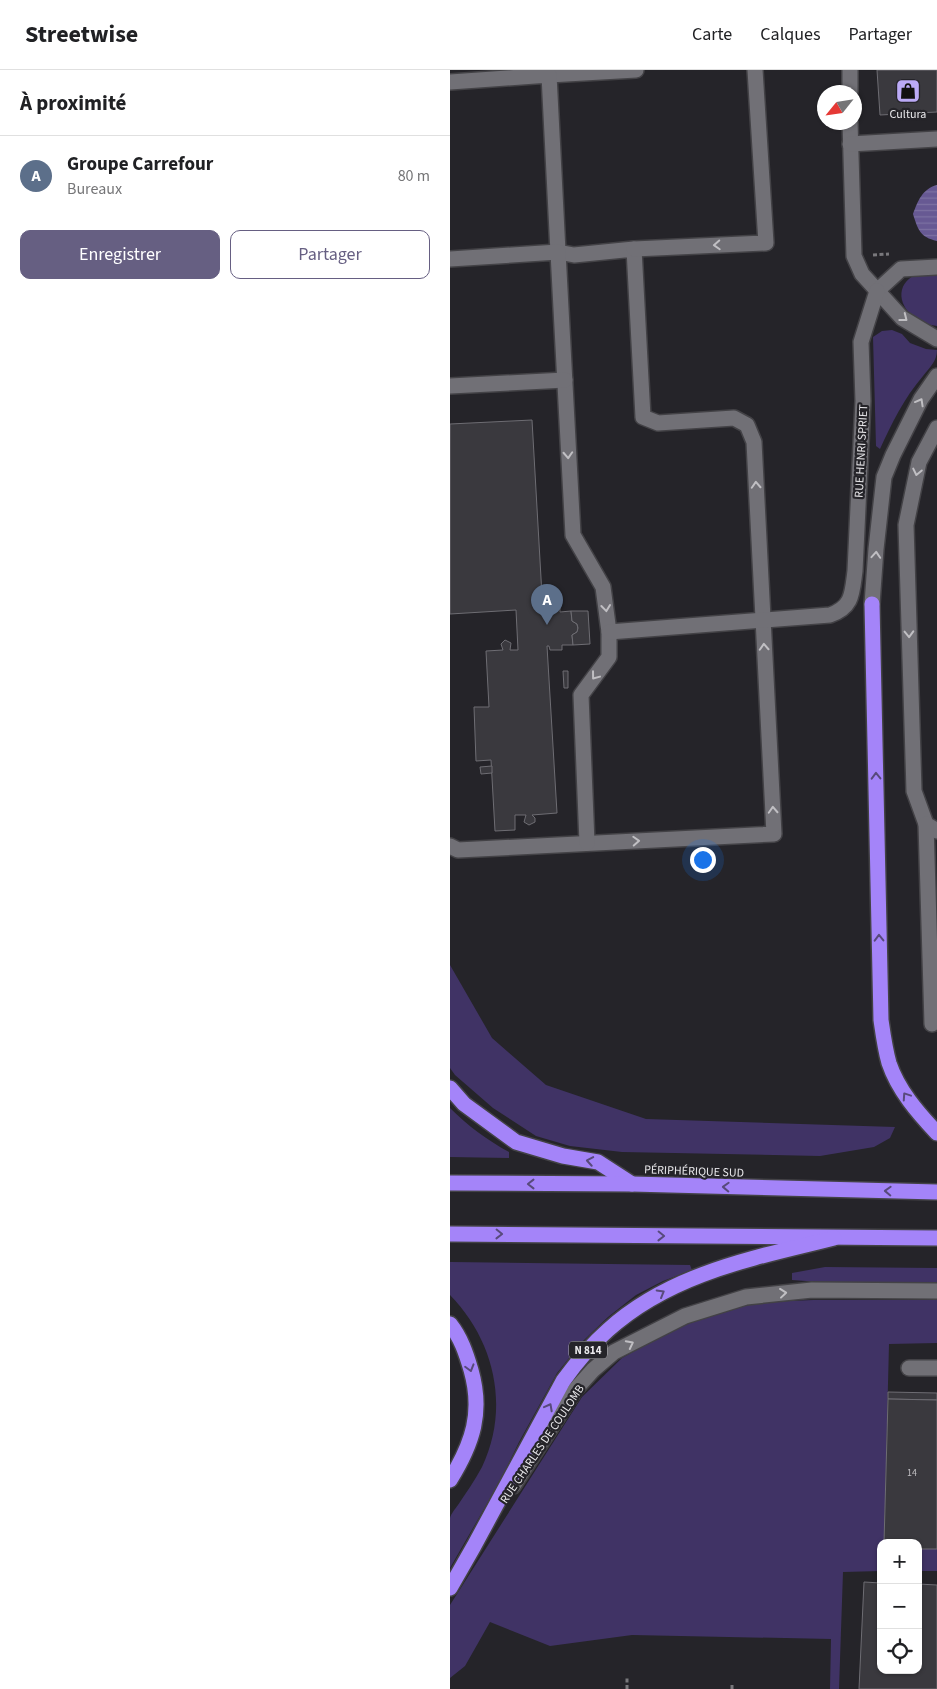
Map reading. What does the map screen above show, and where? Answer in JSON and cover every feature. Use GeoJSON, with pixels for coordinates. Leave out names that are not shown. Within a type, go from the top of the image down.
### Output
{"type":"FeatureCollection","features":[{"type":"Feature","properties":{"kind":"highway"},"geometry":{"type":"LineString","coordinates":[[872,604],[881,1020],[889,1063],[903,1091],[937,1134]]}},
{"type":"Feature","properties":{"kind":"highway"},"geometry":{"type":"LineString","coordinates":[[450,1088],[464,1104],[516,1142],[563,1156],[598,1162],[632,1184]]}},
{"type":"Feature","properties":{"kind":"highway","name":"PÉRIPHÉRIQUE SUD"},"geometry":{"type":"LineString","coordinates":[[450,1183],[632,1184],[937,1192]]}},
{"type":"Feature","properties":{"kind":"highway","name":"N 814"},"geometry":{"type":"LineString","coordinates":[[450,1234],[937,1238]]}},
{"type":"Feature","properties":{"kind":"highway","name":"N 814"},"geometry":{"type":"LineString","coordinates":[[450,1588],[563,1381],[578,1361],[609,1329],[645,1301],[693,1277],[725,1266],[834,1238]]}},
{"type":"Feature","properties":{"kind":"highway"},"geometry":{"type":"LineString","coordinates":[[450,1324],[466,1352],[474,1382],[477,1407],[476,1419],[467,1449],[450,1480]]}},
{"type":"Feature","properties":{"kind":"street"},"geometry":{"type":"LineString","coordinates":[[450,82],[636,70]]}},
{"type":"Feature","properties":{"kind":"street"},"geometry":{"type":"LineString","coordinates":[[450,258],[558,252],[574,255],[634,249],[766,243],[755,70]]}},
{"type":"Feature","properties":{"kind":"street"},"geometry":{"type":"LineString","coordinates":[[850,70],[850,85]]}},
{"type":"Feature","properties":{"kind":"street"},"geometry":{"type":"LineString","coordinates":[[549,75],[573,535],[604,587],[609,632],[609,657],[581,695],[587,844]]}},
{"type":"Feature","properties":{"kind":"street"},"geometry":{"type":"LineString","coordinates":[[850,130],[854,256],[862,274],[902,318],[937,339]]}},
{"type":"Feature","properties":{"kind":"street"},"geometry":{"type":"LineString","coordinates":[[850,144],[937,139]]}},
{"type":"Feature","properties":{"kind":"street"},"geometry":{"type":"LineString","coordinates":[[450,846],[458,850],[774,834],[754,442],[747,425],[734,418],[658,424],[643,417],[634,249]]}},
{"type":"Feature","properties":{"kind":"street"},"geometry":{"type":"LineString","coordinates":[[877,291],[901,269],[937,267]]}},
{"type":"Feature","properties":{"kind":"street","name":"RUE HENRI SPRIET"},"geometry":{"type":"LineString","coordinates":[[763,619],[830,614],[841,611],[851,598],[855,571],[863,401],[861,342],[877,291]]}},
{"type":"Feature","properties":{"kind":"street","name":"RUE HENRI SPRIET"},"geometry":{"type":"LineString","coordinates":[[872,604],[884,477],[921,399],[937,376]]}},
{"type":"Feature","properties":{"kind":"street"},"geometry":{"type":"LineString","coordinates":[[450,386],[564,380]]}},
{"type":"Feature","properties":{"kind":"street"},"geometry":{"type":"LineString","coordinates":[[932,1024],[932,827],[914,791],[906,524],[919,462],[937,428]]}},
{"type":"Feature","properties":{"kind":"street"},"geometry":{"type":"LineString","coordinates":[[609,632],[763,619]]}},
{"type":"Feature","properties":{"kind":"street","name":"RUE CHARLES DE COULOMB"},"geometry":{"type":"LineString","coordinates":[[474,1546],[576,1390],[593,1370],[614,1352],[685,1316],[746,1297],[812,1290],[937,1291]]}},
{"type":"Feature","properties":{"kind":"street"},"geometry":{"type":"LineString","coordinates":[[909,1368],[937,1368]]}},
{"type":"Feature","properties":{"kind":"path"},"geometry":{"type":"LineString","coordinates":[[627,1678],[627,1689]]}},
{"type":"Feature","properties":{"kind":"path"},"geometry":{"type":"LineString","coordinates":[[732,1683],[732,1689]]}},
{"type":"Feature","properties":{"kind":"shaded area"},"geometry":{"type":"Polygon","coordinates":[[[937,185],[937,241],[920,232],[913,214],[924,193],[937,185]]]}},
{"type":"Feature","properties":{"kind":"shaded area"},"geometry":{"type":"Polygon","coordinates":[[[937,272],[937,326],[915,318],[904,306],[902,293],[903,287],[913,276],[921,273],[937,272]]]}},
{"type":"Feature","properties":{"kind":"shaded area"},"geometry":{"type":"Polygon","coordinates":[[[892,330],[902,334],[910,343],[926,349],[937,350],[937,354],[933,364],[904,402],[880,449],[876,446],[873,337],[882,331],[892,330]]]}},
{"type":"Feature","properties":{"kind":"shaded area"},"geometry":{"type":"Polygon","coordinates":[[[450,965],[492,1038],[546,1085],[646,1119],[895,1127],[890,1138],[874,1147],[820,1156],[622,1152],[570,1146],[536,1136],[493,1108],[455,1075],[450,1068],[450,965]]]}},
{"type":"Feature","properties":{"kind":"shaded area"},"geometry":{"type":"Polygon","coordinates":[[[450,1108],[478,1132],[509,1152],[509,1158],[450,1157],[450,1108]]]}},
{"type":"Feature","properties":{"kind":"shaded area"},"geometry":{"type":"Polygon","coordinates":[[[450,1262],[690,1265],[692,1270],[663,1281],[636,1295],[608,1317],[582,1342],[557,1373],[500,1481],[450,1568],[450,1518],[482,1467],[491,1445],[496,1399],[493,1376],[487,1354],[478,1333],[450,1295],[450,1262]]]}},
{"type":"Feature","properties":{"kind":"shaded area"},"geometry":{"type":"Polygon","coordinates":[[[825,1267],[937,1268],[937,1283],[792,1280],[792,1273],[825,1267]]]}},
{"type":"Feature","properties":{"kind":"shaded area"},"geometry":{"type":"Polygon","coordinates":[[[813,1300],[937,1300],[937,1343],[889,1344],[884,1539],[877,1539],[877,1571],[843,1572],[839,1689],[830,1689],[831,1639],[632,1635],[550,1646],[490,1622],[465,1666],[450,1678],[450,1605],[582,1397],[622,1358],[681,1325],[748,1303],[813,1300]]]}},
{"type":"Feature","properties":{"kind":"shaded area"},"geometry":{"type":"Polygon","coordinates":[[[922,1549],[937,1549],[937,1571],[922,1571],[922,1549]]]}},
{"type":"Feature","properties":{"kind":"building","name":"Cultura"},"geometry":{"type":"Polygon","coordinates":[[[877,70],[937,70],[937,112],[880,115],[877,70]]]}},
{"type":"Feature","properties":{"kind":"building"},"geometry":{"type":"Polygon","coordinates":[[[532,420],[543,613],[547,613],[547,608],[560,607],[560,612],[571,611],[572,621],[577,624],[578,629],[572,635],[573,645],[562,645],[562,650],[550,650],[549,646],[547,646],[557,813],[532,815],[535,818],[535,822],[529,825],[524,822],[526,815],[515,815],[515,830],[495,831],[491,760],[476,761],[474,707],[489,707],[486,651],[503,650],[501,644],[505,640],[511,643],[510,650],[518,650],[516,610],[450,614],[450,424],[532,420]]]}},
{"type":"Feature","properties":{"kind":"building"},"geometry":{"type":"Polygon","coordinates":[[[571,611],[588,611],[590,644],[573,645],[572,635],[577,632],[578,628],[577,624],[572,621],[571,611]]]}},
{"type":"Feature","properties":{"kind":"building"},"geometry":{"type":"Polygon","coordinates":[[[563,671],[568,671],[568,688],[564,688],[563,671]]]}},
{"type":"Feature","properties":{"kind":"building"},"geometry":{"type":"Polygon","coordinates":[[[492,766],[492,773],[481,774],[480,767],[492,766]]]}},
{"type":"Feature","properties":{"kind":"building"},"geometry":{"type":"Polygon","coordinates":[[[888,1392],[937,1393],[937,1400],[888,1399],[888,1392]]]}},
{"type":"Feature","properties":{"kind":"building"},"geometry":{"type":"Polygon","coordinates":[[[888,1399],[937,1400],[937,1549],[922,1549],[922,1539],[884,1539],[888,1399]]]}},
{"type":"Feature","properties":{"kind":"building"},"geometry":{"type":"Polygon","coordinates":[[[864,1582],[877,1583],[877,1674],[922,1674],[922,1584],[937,1585],[937,1689],[859,1689],[864,1582]]]}},
{"type":"Feature","properties":{"kind":"place","name":"Cultura"},"geometry":{"type":"Point","coordinates":[908,91]}},
{"type":"Feature","properties":{"kind":"place","name":"Groupe Carrefour"},"geometry":{"type":"Point","coordinates":[547,625]}}]}
